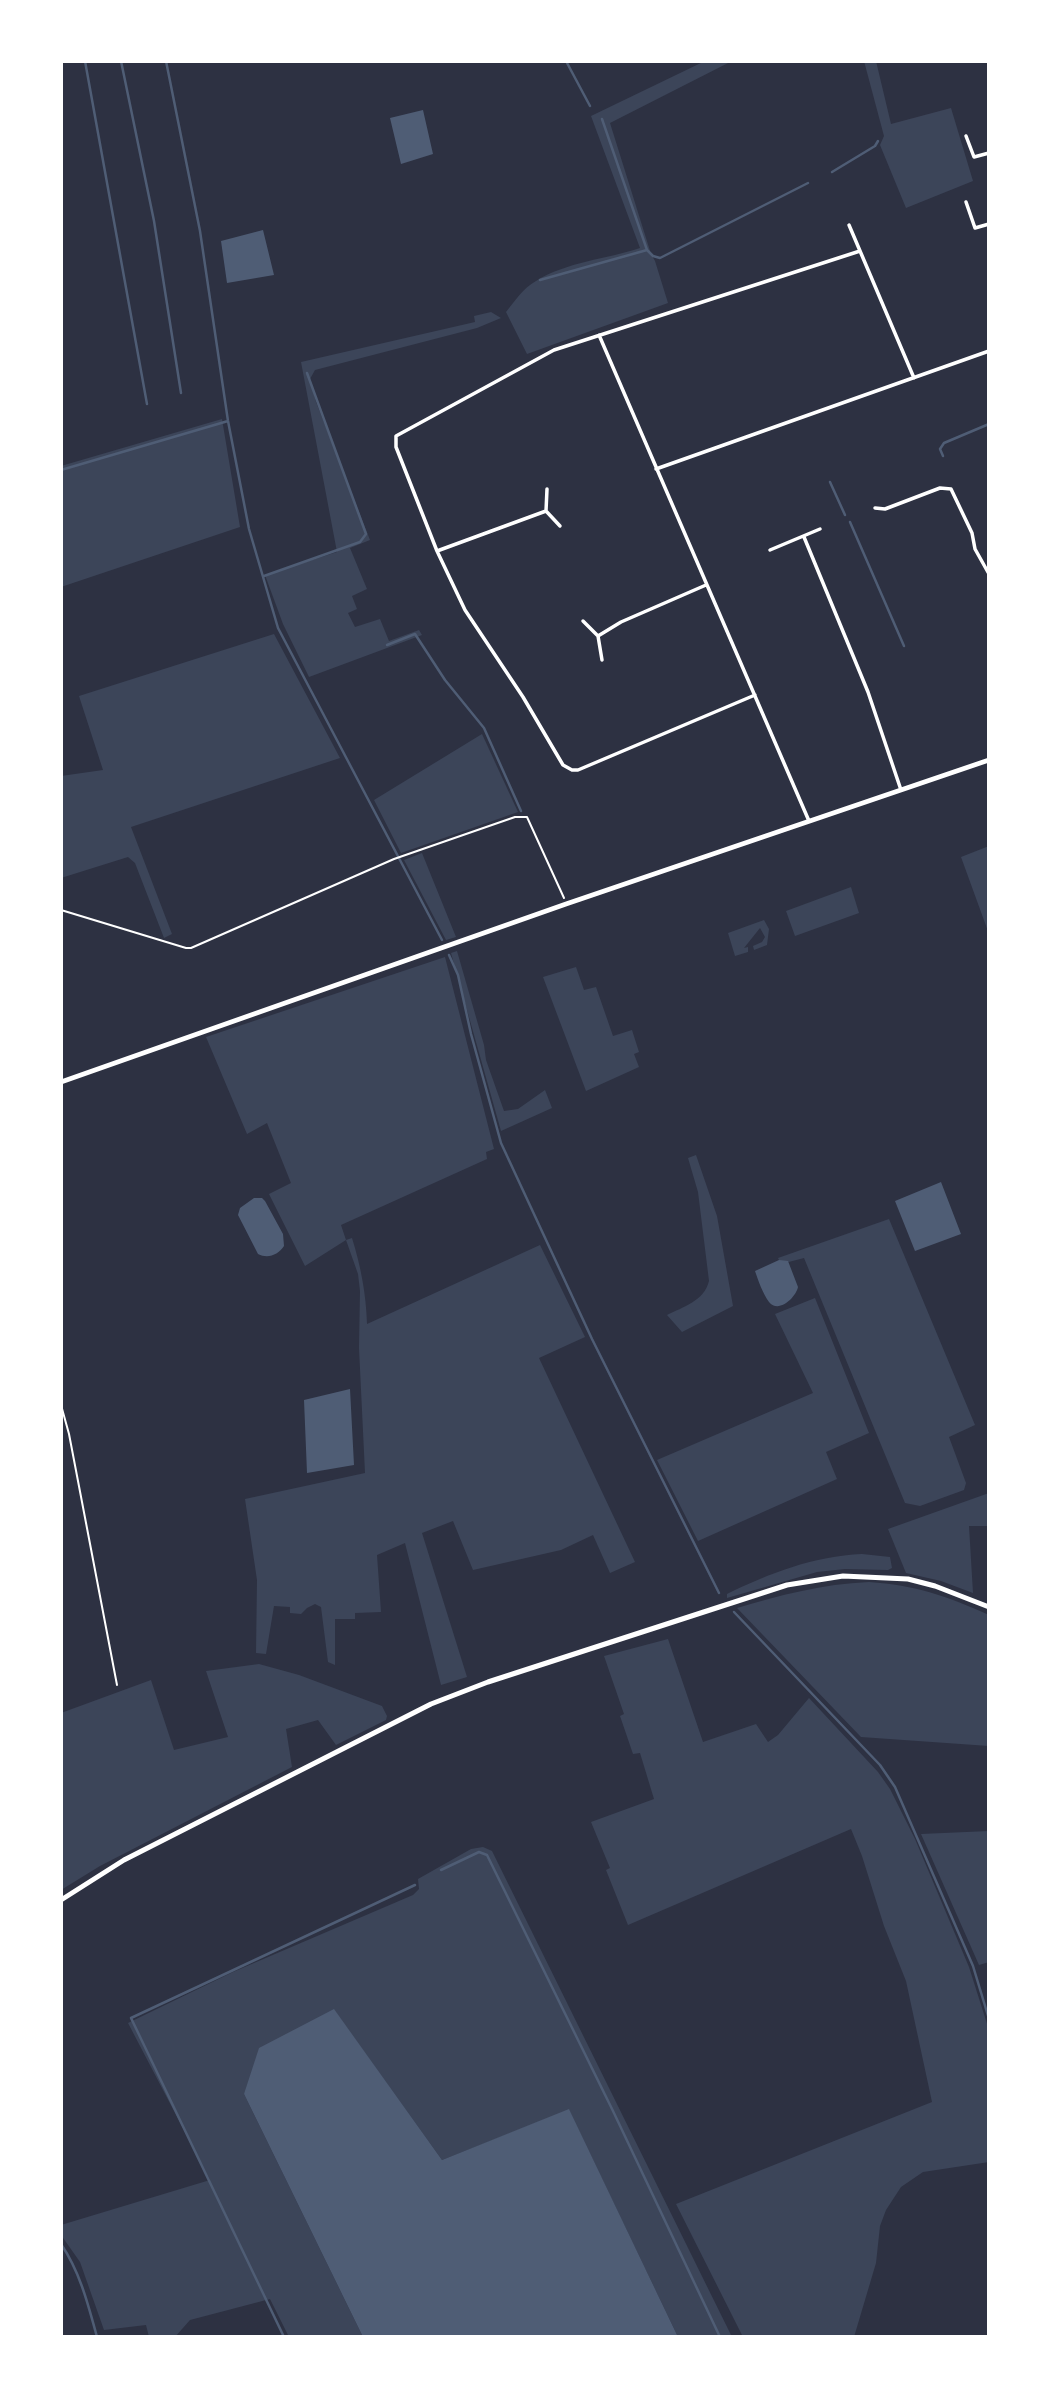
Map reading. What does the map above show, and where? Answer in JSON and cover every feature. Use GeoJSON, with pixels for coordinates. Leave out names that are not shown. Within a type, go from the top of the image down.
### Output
{"type":"FeatureCollection","features":[{"type":"Feature","properties":{"kind":"street"},"geometry":{"type":"LineString","coordinates":[[966,136],[974,157],[989,153]]}},
{"type":"Feature","properties":{"kind":"street"},"geometry":{"type":"LineString","coordinates":[[966,202],[975,228],[989,224]]}},
{"type":"Feature","properties":{"kind":"street"},"geometry":{"type":"LineString","coordinates":[[849,225],[914,378]]}},
{"type":"Feature","properties":{"kind":"street"},"geometry":{"type":"LineString","coordinates":[[755,695],[578,770],[567,768],[465,610],[437,551],[396,447],[396,436],[554,350],[860,251]]}},
{"type":"Feature","properties":{"kind":"street"},"geometry":{"type":"LineString","coordinates":[[599,335],[809,821]]}},
{"type":"Feature","properties":{"kind":"street"},"geometry":{"type":"LineString","coordinates":[[656,469],[989,351]]}},
{"type":"Feature","properties":{"kind":"street"},"geometry":{"type":"LineString","coordinates":[[875,508],[885,509],[940,488],[951,489],[972,533],[975,548],[989,574]]}},
{"type":"Feature","properties":{"kind":"street"},"geometry":{"type":"LineString","coordinates":[[547,489],[546,511],[560,526]]}},
{"type":"Feature","properties":{"kind":"street"},"geometry":{"type":"LineString","coordinates":[[437,551],[546,511]]}},
{"type":"Feature","properties":{"kind":"street"},"geometry":{"type":"LineString","coordinates":[[770,550],[820,529]]}},
{"type":"Feature","properties":{"kind":"street"},"geometry":{"type":"LineString","coordinates":[[804,537],[868,692],[901,790]]}},
{"type":"Feature","properties":{"kind":"street"},"geometry":{"type":"LineString","coordinates":[[598,636],[621,622],[706,585]]}},
{"type":"Feature","properties":{"kind":"street"},"geometry":{"type":"LineString","coordinates":[[583,621],[598,636],[603,660]]}},
{"type":"Feature","properties":{"kind":"street"},"geometry":{"type":"LineString","coordinates":[[61,1082],[566,904],[989,760]]}},
{"type":"Feature","properties":{"kind":"street"},"geometry":{"type":"LineString","coordinates":[[61,1900],[124,1860],[431,1704],[488,1682],[787,1585],[843,1576],[908,1579],[935,1586],[989,1607]]}},
{"type":"Feature","properties":{"kind":"path"},"geometry":{"type":"LineString","coordinates":[[61,911],[191,948],[401,856],[515,817],[527,817],[566,904]]}},
{"type":"Feature","properties":{"kind":"path"},"geometry":{"type":"LineString","coordinates":[[61,1405],[69,1434],[117,1685]]}},
{"type":"Feature","properties":{"kind":"shaded area"},"geometry":{"type":"Polygon","coordinates":[[[705,61],[732,61],[610,123],[668,303],[527,354],[506,312],[527,287],[560,269],[640,248],[591,116],[705,61]]]}},
{"type":"Feature","properties":{"kind":"shaded area"},"geometry":{"type":"Polygon","coordinates":[[[864,61],[876,61],[891,124],[951,108],[973,181],[906,208],[880,145],[884,136],[864,61]]]}},
{"type":"Feature","properties":{"kind":"shaded area"},"geometry":{"type":"Polygon","coordinates":[[[423,110],[433,154],[401,164],[390,118],[423,110]]]}},
{"type":"Feature","properties":{"kind":"shaded area"},"geometry":{"type":"Polygon","coordinates":[[[263,230],[274,275],[227,283],[221,241],[263,230]]]}},
{"type":"Feature","properties":{"kind":"shaded area"},"geometry":{"type":"Polygon","coordinates":[[[491,312],[501,318],[477,328],[315,370],[310,379],[316,402],[370,540],[350,548],[367,589],[352,596],[357,609],[348,613],[355,627],[380,619],[389,641],[419,630],[422,635],[309,677],[283,624],[265,575],[337,552],[301,362],[475,322],[474,316],[491,312]]]}},
{"type":"Feature","properties":{"kind":"shaded area"},"geometry":{"type":"Polygon","coordinates":[[[222,419],[240,527],[61,587],[61,466],[222,419]]]}},
{"type":"Feature","properties":{"kind":"shaded area"},"geometry":{"type":"Polygon","coordinates":[[[274,634],[340,758],[131,827],[172,934],[164,938],[135,863],[128,857],[61,878],[61,776],[103,770],[79,696],[274,634]]]}},
{"type":"Feature","properties":{"kind":"shaded area"},"geometry":{"type":"Polygon","coordinates":[[[482,734],[518,812],[401,853],[374,800],[482,734]]]}},
{"type":"Feature","properties":{"kind":"shaded area"},"geometry":{"type":"Polygon","coordinates":[[[989,846],[989,934],[961,857],[989,846]]]}},
{"type":"Feature","properties":{"kind":"shaded area"},"geometry":{"type":"Polygon","coordinates":[[[422,853],[456,937],[446,940],[404,860],[422,853]]]}},
{"type":"Feature","properties":{"kind":"shaded area"},"geometry":{"type":"Polygon","coordinates":[[[851,887],[859,913],[795,936],[786,911],[851,887]]]}},
{"type":"Feature","properties":{"kind":"shaded area"},"geometry":{"type":"Polygon","coordinates":[[[764,920],[769,929],[767,945],[754,950],[753,946],[762,942],[765,937],[760,928],[744,948],[748,947],[748,952],[735,956],[728,933],[764,920]]]}},
{"type":"Feature","properties":{"kind":"shaded area"},"geometry":{"type":"Polygon","coordinates":[[[457,951],[486,1060],[504,1111],[518,1109],[545,1090],[552,1108],[501,1131],[451,953],[457,951]]]}},
{"type":"Feature","properties":{"kind":"shaded area"},"geometry":{"type":"Polygon","coordinates":[[[445,957],[494,1149],[486,1152],[487,1159],[341,1225],[346,1240],[305,1266],[269,1194],[291,1183],[267,1123],[247,1134],[206,1037],[445,957]]]}},
{"type":"Feature","properties":{"kind":"shaded area"},"geometry":{"type":"Polygon","coordinates":[[[576,967],[584,990],[596,987],[613,1036],[632,1030],[639,1052],[634,1054],[639,1067],[586,1091],[543,977],[576,967]]]}},
{"type":"Feature","properties":{"kind":"shaded area"},"geometry":{"type":"Polygon","coordinates":[[[696,1155],[717,1216],[733,1306],[682,1332],[667,1315],[703,1294],[709,1281],[698,1192],[688,1158],[696,1155]]]}},
{"type":"Feature","properties":{"kind":"shaded area"},"geometry":{"type":"Polygon","coordinates":[[[941,1182],[961,1234],[915,1251],[895,1201],[941,1182]]]}},
{"type":"Feature","properties":{"kind":"shaded area"},"geometry":{"type":"Polygon","coordinates":[[[254,1198],[262,1198],[265,1201],[283,1234],[284,1246],[272,1255],[258,1254],[238,1215],[240,1208],[254,1198]]]}},
{"type":"Feature","properties":{"kind":"shaded area"},"geometry":{"type":"Polygon","coordinates":[[[889,1219],[975,1425],[949,1437],[966,1483],[964,1490],[920,1506],[905,1503],[804,1258],[781,1264],[778,1258],[889,1219]]]}},
{"type":"Feature","properties":{"kind":"shaded area"},"geometry":{"type":"Polygon","coordinates":[[[352,1238],[358,1259],[367,1324],[540,1245],[585,1337],[539,1358],[635,1562],[610,1573],[593,1535],[561,1550],[473,1570],[453,1521],[422,1533],[467,1677],[441,1685],[405,1543],[377,1555],[381,1612],[355,1613],[355,1619],[335,1619],[335,1665],[328,1662],[321,1607],[315,1604],[301,1614],[290,1613],[290,1607],[274,1606],[266,1654],[256,1653],[257,1580],[245,1499],[365,1473],[359,1348],[360,1291],[358,1274],[346,1240],[352,1238]]]}},
{"type":"Feature","properties":{"kind":"shaded area"},"geometry":{"type":"Polygon","coordinates":[[[779,1260],[788,1261],[798,1287],[791,1299],[777,1306],[767,1299],[755,1271],[779,1260]]]}},
{"type":"Feature","properties":{"kind":"shaded area"},"geometry":{"type":"Polygon","coordinates":[[[815,1298],[869,1433],[826,1452],[837,1479],[698,1541],[657,1460],[813,1393],[775,1314],[815,1298]]]}},
{"type":"Feature","properties":{"kind":"shaded area"},"geometry":{"type":"Polygon","coordinates":[[[350,1389],[354,1465],[307,1473],[304,1400],[350,1389]]]}},
{"type":"Feature","properties":{"kind":"shaded area"},"geometry":{"type":"Polygon","coordinates":[[[989,1493],[989,1526],[969,1526],[973,1593],[941,1581],[906,1573],[888,1529],[989,1493]]]}},
{"type":"Feature","properties":{"kind":"shaded area"},"geometry":{"type":"Polygon","coordinates":[[[862,1554],[890,1557],[892,1568],[817,1572],[727,1598],[727,1594],[793,1567],[827,1558],[862,1554]]]}},
{"type":"Feature","properties":{"kind":"shaded area"},"geometry":{"type":"Polygon","coordinates":[[[869,1582],[930,1592],[989,1615],[989,1746],[861,1737],[737,1608],[802,1591],[869,1582]]]}},
{"type":"Feature","properties":{"kind":"shaded area"},"geometry":{"type":"Polygon","coordinates":[[[668,1639],[703,1742],[756,1724],[768,1742],[778,1735],[809,1698],[878,1772],[890,1789],[915,1839],[969,1967],[989,2030],[989,2162],[923,2172],[901,2187],[886,2210],[880,2226],[876,2263],[854,2337],[743,2337],[676,2204],[932,2102],[906,1981],[851,1829],[628,1925],[606,1870],[610,1868],[591,1822],[654,1799],[640,1753],[633,1754],[620,1716],[624,1714],[604,1656],[668,1639]]]}},
{"type":"Feature","properties":{"kind":"shaded area"},"geometry":{"type":"Polygon","coordinates":[[[259,1664],[299,1675],[382,1706],[386,1720],[336,1745],[318,1720],[286,1729],[292,1767],[100,1866],[61,1890],[61,1713],[151,1680],[174,1750],[228,1737],[206,1671],[259,1664]]]}},
{"type":"Feature","properties":{"kind":"shaded area"},"geometry":{"type":"Polygon","coordinates":[[[989,1831],[989,1962],[979,1965],[921,1834],[989,1831]]]}},
{"type":"Feature","properties":{"kind":"shaded area"},"geometry":{"type":"Polygon","coordinates":[[[483,1847],[492,1851],[732,2337],[678,2337],[569,2110],[442,2160],[334,2010],[244,2094],[363,2337],[289,2337],[270,2299],[190,2320],[175,2337],[149,2337],[146,2325],[104,2330],[80,2262],[61,2235],[61,2225],[210,2180],[128,2023],[233,1972],[413,1895],[419,1889],[418,1879],[471,1849],[483,1847]]]}},
{"type":"Feature","properties":{"kind":"shaded area"},"geometry":{"type":"Polygon","coordinates":[[[334,2009],[442,2160],[569,2109],[678,2337],[363,2337],[244,2094],[259,2048],[334,2009]]]}},
{"type":"Feature","properties":{"kind":"waterway"},"geometry":{"type":"LineString","coordinates":[[85,61],[147,404]]}},
{"type":"Feature","properties":{"kind":"waterway"},"geometry":{"type":"LineString","coordinates":[[121,61],[154,221],[181,393]]}},
{"type":"Feature","properties":{"kind":"waterway"},"geometry":{"type":"LineString","coordinates":[[166,61],[200,231],[228,421],[249,529],[278,628],[442,940]]}},
{"type":"Feature","properties":{"kind":"waterway"},"geometry":{"type":"LineString","coordinates":[[566,61],[590,106]]}},
{"type":"Feature","properties":{"kind":"waterway"},"geometry":{"type":"LineString","coordinates":[[540,280],[647,250],[602,119]]}},
{"type":"Feature","properties":{"kind":"waterway"},"geometry":{"type":"LineString","coordinates":[[832,172],[875,146],[878,141]]}},
{"type":"Feature","properties":{"kind":"waterway"},"geometry":{"type":"LineString","coordinates":[[647,250],[660,258],[808,183]]}},
{"type":"Feature","properties":{"kind":"waterway"},"geometry":{"type":"LineString","coordinates":[[264,576],[360,542],[366,534],[307,373]]}},
{"type":"Feature","properties":{"kind":"waterway"},"geometry":{"type":"LineString","coordinates":[[61,470],[228,421]]}},
{"type":"Feature","properties":{"kind":"waterway"},"geometry":{"type":"LineString","coordinates":[[943,456],[940,449],[944,443],[989,424]]}},
{"type":"Feature","properties":{"kind":"waterway"},"geometry":{"type":"LineString","coordinates":[[830,482],[845,515]]}},
{"type":"Feature","properties":{"kind":"waterway"},"geometry":{"type":"LineString","coordinates":[[850,522],[904,646]]}},
{"type":"Feature","properties":{"kind":"waterway"},"geometry":{"type":"LineString","coordinates":[[387,645],[415,634],[445,680],[484,728],[521,811]]}},
{"type":"Feature","properties":{"kind":"waterway"},"geometry":{"type":"LineString","coordinates":[[449,955],[458,975],[501,1143],[592,1339],[719,1593]]}},
{"type":"Feature","properties":{"kind":"waterway"},"geometry":{"type":"LineString","coordinates":[[734,1612],[880,1765],[895,1787],[973,1966],[989,2019]]}},
{"type":"Feature","properties":{"kind":"waterway"},"geometry":{"type":"LineString","coordinates":[[441,1870],[479,1852],[487,1855],[720,2337]]}},
{"type":"Feature","properties":{"kind":"waterway"},"geometry":{"type":"LineString","coordinates":[[284,2337],[131,2018],[415,1885]]}},
{"type":"Feature","properties":{"kind":"waterway"},"geometry":{"type":"LineString","coordinates":[[61,2244],[87,2300],[97,2337]]}}]}
